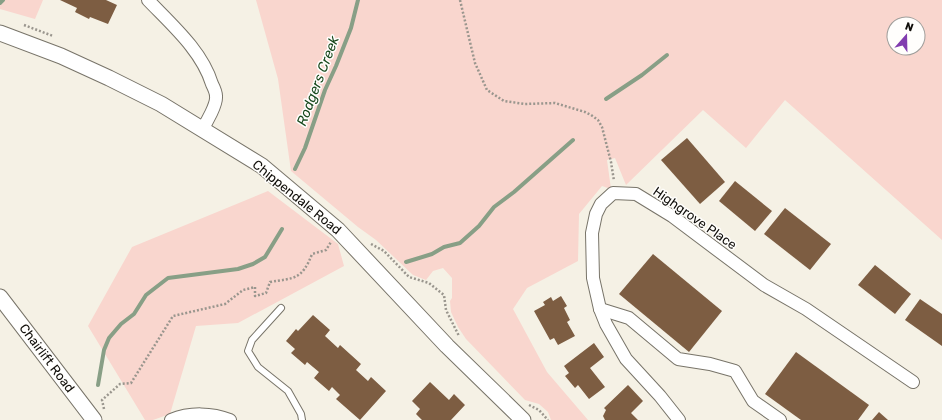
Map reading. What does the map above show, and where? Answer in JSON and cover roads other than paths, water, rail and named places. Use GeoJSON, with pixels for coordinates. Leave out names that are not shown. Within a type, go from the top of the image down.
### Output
{"type":"FeatureCollection","features":[{"type":"Feature","properties":{"kind":"street"},"geometry":{"type":"LineString","coordinates":[[148,0],[183,37],[204,63],[216,97],[208,120],[202,129]]}},
{"type":"Feature","properties":{"kind":"street","name":"Chippendale Road"},"geometry":{"type":"LineString","coordinates":[[0,33],[61,56],[161,104],[262,166],[338,230],[447,346],[523,420]]}},
{"type":"Feature","properties":{"kind":"street","name":"Highgrove Place"},"geometry":{"type":"LineString","coordinates":[[600,309],[593,278],[592,233],[596,214],[601,204],[613,193],[636,194],[672,216],[764,285],[806,310],[913,382]]}},
{"type":"Feature","properties":{"kind":"street","name":"Chairlift Road"},"geometry":{"type":"LineString","coordinates":[[0,297],[99,417]]}},
{"type":"Feature","properties":{"kind":"street"},"geometry":{"type":"LineString","coordinates":[[600,309],[606,324],[626,359],[660,396],[679,420]]}},
{"type":"Feature","properties":{"kind":"street"},"geometry":{"type":"LineString","coordinates":[[600,309],[629,318],[678,359],[710,364],[735,372],[753,401],[780,420]]}},
{"type":"Feature","properties":{"kind":"street"},"geometry":{"type":"LineString","coordinates":[[171,420],[178,417],[197,414],[219,416],[230,420]]}},
{"type":"Feature","properties":{"kind":"lane"},"geometry":{"type":"LineString","coordinates":[[281,308],[252,340],[248,351],[258,367],[288,391],[301,414],[302,420]]}},
{"type":"Feature","properties":{"kind":"waterway"},"geometry":{"type":"LineString","coordinates":[[0,3],[3,0]]}},
{"type":"Feature","properties":{"kind":"waterway","name":"Rodgers Creek"},"geometry":{"type":"LineString","coordinates":[[295,169],[305,148],[325,90],[351,28],[358,0]]}},
{"type":"Feature","properties":{"kind":"waterway"},"geometry":{"type":"LineString","coordinates":[[606,99],[642,75],[667,55]]}},
{"type":"Feature","properties":{"kind":"waterway"},"geometry":{"type":"LineString","coordinates":[[406,262],[432,254],[444,247],[460,243],[479,226],[494,207],[514,192],[573,140]]}},
{"type":"Feature","properties":{"kind":"waterway","name":"Rodgers Creek"},"geometry":{"type":"LineString","coordinates":[[98,385],[104,350],[109,338],[121,324],[134,314],[146,295],[168,278],[238,269],[253,264],[265,257],[282,229]]}}]}
